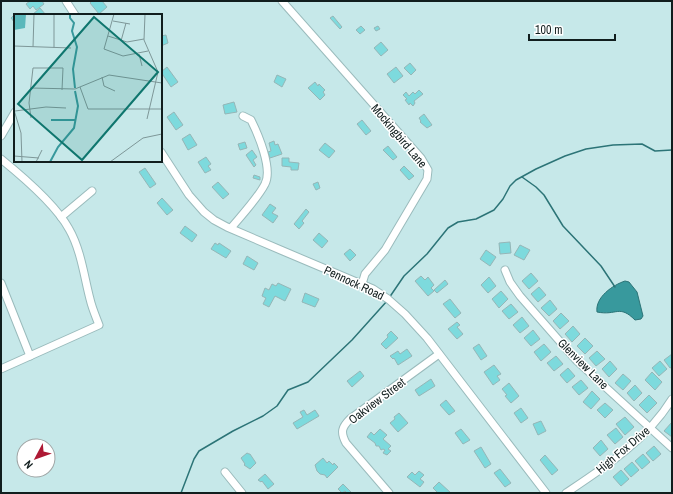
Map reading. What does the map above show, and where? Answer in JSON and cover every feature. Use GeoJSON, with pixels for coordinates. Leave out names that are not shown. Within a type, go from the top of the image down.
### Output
{"type":"FeatureCollection","features":[{"type":"Feature","properties":{"kind":"street"},"geometry":{"type":"LineString","coordinates":[[66,1],[74,14]]}},
{"type":"Feature","properties":{"kind":"street","name":"Mockingbird Lane"},"geometry":{"type":"LineString","coordinates":[[282,1],[421,158],[428,170],[427,179],[385,250],[365,274],[362,284]]}},
{"type":"Feature","properties":{"kind":"street"},"geometry":{"type":"LineString","coordinates":[[1,136],[14,114]]}},
{"type":"Feature","properties":{"kind":"street"},"geometry":{"type":"LineString","coordinates":[[231,228],[266,183],[267,164],[262,146],[251,120],[243,116]]}},
{"type":"Feature","properties":{"kind":"street","name":"Pennock Road"},"geometry":{"type":"LineString","coordinates":[[162,154],[195,203],[214,220],[362,284],[394,304],[415,324],[546,493]]}},
{"type":"Feature","properties":{"kind":"street"},"geometry":{"type":"LineString","coordinates":[[1,159],[34,188],[62,217],[70,230],[78,249],[91,302],[99,325],[1,369]]}},
{"type":"Feature","properties":{"kind":"street"},"geometry":{"type":"LineString","coordinates":[[62,217],[92,191]]}},
{"type":"Feature","properties":{"kind":"street","name":"Glenview Lane"},"geometry":{"type":"LineString","coordinates":[[505,270],[510,282],[520,296],[576,360],[672,448]]}},
{"type":"Feature","properties":{"kind":"street"},"geometry":{"type":"LineString","coordinates":[[1,283],[30,356]]}},
{"type":"Feature","properties":{"kind":"street","name":"Oakview Street"},"geometry":{"type":"LineString","coordinates":[[389,493],[346,443],[342,433],[342,428],[350,419],[439,354]]}},
{"type":"Feature","properties":{"kind":"street","name":"High Fox Drive"},"geometry":{"type":"LineString","coordinates":[[566,493],[616,459],[649,428],[661,415],[672,399]]}},
{"type":"Feature","properties":{"kind":"street"},"geometry":{"type":"LineString","coordinates":[[225,472],[242,493]]}},
{"type":"Feature","properties":{"kind":"water"},"geometry":{"type":"Polygon","coordinates":[[[625,281],[629,282],[637,292],[643,316],[641,319],[635,320],[630,315],[621,311],[604,313],[597,312],[599,301],[606,292],[615,285],[625,281]]]}},
{"type":"Feature","properties":{"kind":"building"},"geometry":{"type":"Polygon","coordinates":[[[30,1],[42,1],[44,4],[36,10],[33,6],[30,9],[26,4],[30,1]]]}},
{"type":"Feature","properties":{"kind":"building"},"geometry":{"type":"Polygon","coordinates":[[[92,1],[102,1],[107,7],[99,14],[90,3],[92,1]]]}},
{"type":"Feature","properties":{"kind":"building"},"geometry":{"type":"Polygon","coordinates":[[[40,8],[45,14],[33,14],[40,8]]]}},
{"type":"Feature","properties":{"kind":"building"},"geometry":{"type":"Polygon","coordinates":[[[14,15],[14,22],[11,18],[14,15]]]}},
{"type":"Feature","properties":{"kind":"building"},"geometry":{"type":"Polygon","coordinates":[[[333,16],[342,27],[340,29],[330,18],[333,16]]]}},
{"type":"Feature","properties":{"kind":"building"},"geometry":{"type":"Polygon","coordinates":[[[361,26],[365,30],[360,34],[356,30],[361,26]]]}},
{"type":"Feature","properties":{"kind":"building"},"geometry":{"type":"Polygon","coordinates":[[[378,26],[380,29],[376,31],[374,28],[378,26]]]}},
{"type":"Feature","properties":{"kind":"building"},"geometry":{"type":"Polygon","coordinates":[[[166,35],[168,43],[162,46],[162,36],[166,35]]]}},
{"type":"Feature","properties":{"kind":"building"},"geometry":{"type":"Polygon","coordinates":[[[381,42],[388,50],[381,56],[374,48],[381,42]]]}},
{"type":"Feature","properties":{"kind":"building"},"geometry":{"type":"Polygon","coordinates":[[[410,63],[416,70],[411,75],[404,68],[410,63]]]}},
{"type":"Feature","properties":{"kind":"building"},"geometry":{"type":"Polygon","coordinates":[[[167,67],[178,82],[171,87],[162,71],[167,67]]]}},
{"type":"Feature","properties":{"kind":"building"},"geometry":{"type":"Polygon","coordinates":[[[396,67],[403,76],[394,83],[387,74],[396,67]]]}},
{"type":"Feature","properties":{"kind":"building"},"geometry":{"type":"Polygon","coordinates":[[[277,75],[286,79],[282,87],[274,82],[277,75]]]}},
{"type":"Feature","properties":{"kind":"building"},"geometry":{"type":"Polygon","coordinates":[[[315,82],[318,86],[319,84],[325,90],[323,92],[325,95],[320,100],[308,88],[315,82]]]}},
{"type":"Feature","properties":{"kind":"building"},"geometry":{"type":"Polygon","coordinates":[[[419,90],[423,94],[414,101],[415,103],[413,106],[410,103],[409,105],[405,100],[407,99],[403,95],[406,92],[409,96],[413,92],[415,94],[419,90]]]}},
{"type":"Feature","properties":{"kind":"building"},"geometry":{"type":"Polygon","coordinates":[[[234,102],[237,112],[225,114],[223,105],[234,102]]]}},
{"type":"Feature","properties":{"kind":"building"},"geometry":{"type":"Polygon","coordinates":[[[174,112],[183,125],[176,130],[167,117],[174,112]]]}},
{"type":"Feature","properties":{"kind":"building"},"geometry":{"type":"Polygon","coordinates":[[[424,114],[432,125],[427,128],[420,122],[421,121],[419,118],[424,114]]]}},
{"type":"Feature","properties":{"kind":"building"},"geometry":{"type":"Polygon","coordinates":[[[362,120],[371,131],[366,135],[357,124],[362,120]]]}},
{"type":"Feature","properties":{"kind":"building"},"geometry":{"type":"Polygon","coordinates":[[[190,134],[197,145],[188,150],[182,139],[190,134]]]}},
{"type":"Feature","properties":{"kind":"building"},"geometry":{"type":"Polygon","coordinates":[[[274,141],[275,145],[278,144],[282,154],[270,158],[268,152],[271,151],[269,143],[274,141]]]}},
{"type":"Feature","properties":{"kind":"building"},"geometry":{"type":"Polygon","coordinates":[[[245,142],[247,148],[240,150],[238,144],[245,142]]]}},
{"type":"Feature","properties":{"kind":"building"},"geometry":{"type":"Polygon","coordinates":[[[325,143],[335,151],[329,158],[319,150],[325,143]]]}},
{"type":"Feature","properties":{"kind":"building"},"geometry":{"type":"Polygon","coordinates":[[[388,146],[397,157],[393,160],[383,150],[388,146]]]}},
{"type":"Feature","properties":{"kind":"building"},"geometry":{"type":"Polygon","coordinates":[[[252,150],[257,157],[253,160],[256,165],[254,167],[246,155],[252,150]]]}},
{"type":"Feature","properties":{"kind":"building"},"geometry":{"type":"Polygon","coordinates":[[[206,157],[211,164],[208,166],[211,170],[205,173],[198,162],[206,157]]]}},
{"type":"Feature","properties":{"kind":"building"},"geometry":{"type":"Polygon","coordinates":[[[282,158],[289,158],[289,162],[299,163],[298,170],[291,170],[291,167],[282,166],[282,158]]]}},
{"type":"Feature","properties":{"kind":"building"},"geometry":{"type":"Polygon","coordinates":[[[404,166],[414,176],[409,180],[400,170],[404,166]]]}},
{"type":"Feature","properties":{"kind":"building"},"geometry":{"type":"Polygon","coordinates":[[[145,168],[156,184],[150,188],[139,172],[145,168]]]}},
{"type":"Feature","properties":{"kind":"building"},"geometry":{"type":"Polygon","coordinates":[[[254,175],[260,177],[260,180],[253,178],[254,175]]]}},
{"type":"Feature","properties":{"kind":"building"},"geometry":{"type":"Polygon","coordinates":[[[218,182],[229,194],[223,199],[212,187],[218,182]]]}},
{"type":"Feature","properties":{"kind":"building"},"geometry":{"type":"Polygon","coordinates":[[[318,182],[320,188],[316,190],[313,184],[318,182]]]}},
{"type":"Feature","properties":{"kind":"building"},"geometry":{"type":"Polygon","coordinates":[[[162,198],[173,210],[167,215],[157,203],[162,198]]]}},
{"type":"Feature","properties":{"kind":"building"},"geometry":{"type":"Polygon","coordinates":[[[270,204],[276,208],[272,213],[278,216],[273,223],[262,215],[270,204]]]}},
{"type":"Feature","properties":{"kind":"building"},"geometry":{"type":"Polygon","coordinates":[[[306,209],[309,212],[302,221],[304,223],[299,229],[294,224],[306,209]]]}},
{"type":"Feature","properties":{"kind":"building"},"geometry":{"type":"Polygon","coordinates":[[[185,226],[197,235],[192,242],[180,233],[185,226]]]}},
{"type":"Feature","properties":{"kind":"building"},"geometry":{"type":"Polygon","coordinates":[[[319,233],[328,241],[322,248],[313,240],[319,233]]]}},
{"type":"Feature","properties":{"kind":"building"},"geometry":{"type":"Polygon","coordinates":[[[510,242],[511,253],[500,254],[499,243],[510,242]]]}},
{"type":"Feature","properties":{"kind":"building"},"geometry":{"type":"Polygon","coordinates":[[[215,243],[218,245],[219,243],[231,251],[226,258],[211,249],[215,243]]]}},
{"type":"Feature","properties":{"kind":"building"},"geometry":{"type":"Polygon","coordinates":[[[520,245],[530,250],[524,260],[514,255],[520,245]]]}},
{"type":"Feature","properties":{"kind":"building"},"geometry":{"type":"Polygon","coordinates":[[[350,249],[356,255],[350,261],[344,254],[350,249]]]}},
{"type":"Feature","properties":{"kind":"building"},"geometry":{"type":"Polygon","coordinates":[[[486,250],[496,257],[490,266],[480,259],[486,250]]]}},
{"type":"Feature","properties":{"kind":"building"},"geometry":{"type":"Polygon","coordinates":[[[247,256],[258,263],[254,270],[243,264],[247,256]]]}},
{"type":"Feature","properties":{"kind":"building"},"geometry":{"type":"Polygon","coordinates":[[[531,273],[538,281],[529,289],[522,281],[531,273]]]}},
{"type":"Feature","properties":{"kind":"building"},"geometry":{"type":"Polygon","coordinates":[[[421,276],[425,280],[428,277],[434,285],[431,288],[434,291],[428,296],[415,281],[421,276]]]}},
{"type":"Feature","properties":{"kind":"building"},"geometry":{"type":"Polygon","coordinates":[[[489,277],[496,286],[488,293],[481,285],[489,277]]]}},
{"type":"Feature","properties":{"kind":"building"},"geometry":{"type":"Polygon","coordinates":[[[445,280],[448,284],[437,293],[434,290],[445,280]]]}},
{"type":"Feature","properties":{"kind":"building"},"geometry":{"type":"Polygon","coordinates":[[[278,283],[291,289],[285,301],[275,296],[269,307],[263,304],[266,298],[262,296],[265,288],[269,290],[272,284],[276,286],[278,283]]]}},
{"type":"Feature","properties":{"kind":"building"},"geometry":{"type":"Polygon","coordinates":[[[539,287],[546,295],[538,302],[531,294],[539,287]]]}},
{"type":"Feature","properties":{"kind":"building"},"geometry":{"type":"Polygon","coordinates":[[[501,291],[508,299],[499,308],[492,299],[501,291]]]}},
{"type":"Feature","properties":{"kind":"building"},"geometry":{"type":"Polygon","coordinates":[[[305,293],[319,299],[315,307],[302,302],[305,293]]]}},
{"type":"Feature","properties":{"kind":"building"},"geometry":{"type":"Polygon","coordinates":[[[450,299],[461,313],[455,318],[443,304],[450,299]]]}},
{"type":"Feature","properties":{"kind":"building"},"geometry":{"type":"Polygon","coordinates":[[[550,300],[557,309],[549,316],[541,308],[550,300]]]}},
{"type":"Feature","properties":{"kind":"building"},"geometry":{"type":"Polygon","coordinates":[[[511,304],[518,312],[509,319],[502,311],[511,304]]]}},
{"type":"Feature","properties":{"kind":"building"},"geometry":{"type":"Polygon","coordinates":[[[561,313],[569,321],[560,329],[553,321],[561,313]]]}},
{"type":"Feature","properties":{"kind":"building"},"geometry":{"type":"Polygon","coordinates":[[[522,317],[529,326],[520,333],[513,325],[522,317]]]}},
{"type":"Feature","properties":{"kind":"building"},"geometry":{"type":"Polygon","coordinates":[[[457,322],[460,325],[457,327],[463,334],[457,339],[448,329],[457,322]]]}},
{"type":"Feature","properties":{"kind":"building"},"geometry":{"type":"Polygon","coordinates":[[[573,326],[580,334],[572,342],[565,334],[573,326]]]}},
{"type":"Feature","properties":{"kind":"building"},"geometry":{"type":"Polygon","coordinates":[[[533,330],[540,339],[531,346],[524,338],[533,330]]]}},
{"type":"Feature","properties":{"kind":"building"},"geometry":{"type":"Polygon","coordinates":[[[391,331],[398,338],[386,349],[381,344],[388,337],[387,335],[391,331]]]}},
{"type":"Feature","properties":{"kind":"building"},"geometry":{"type":"Polygon","coordinates":[[[585,338],[593,346],[585,354],[577,346],[585,338]]]}},
{"type":"Feature","properties":{"kind":"building"},"geometry":{"type":"Polygon","coordinates":[[[479,344],[487,356],[481,360],[473,348],[479,344]]]}},
{"type":"Feature","properties":{"kind":"building"},"geometry":{"type":"Polygon","coordinates":[[[544,344],[551,352],[541,361],[534,352],[544,344]]]}},
{"type":"Feature","properties":{"kind":"building"},"geometry":{"type":"Polygon","coordinates":[[[407,349],[412,356],[398,365],[394,358],[393,359],[390,356],[398,351],[400,354],[407,349]]]}},
{"type":"Feature","properties":{"kind":"building"},"geometry":{"type":"Polygon","coordinates":[[[597,351],[605,359],[596,366],[589,358],[597,351]]]}},
{"type":"Feature","properties":{"kind":"building"},"geometry":{"type":"Polygon","coordinates":[[[672,354],[672,367],[670,368],[664,360],[672,354]]]}},
{"type":"Feature","properties":{"kind":"building"},"geometry":{"type":"Polygon","coordinates":[[[556,356],[563,364],[554,371],[547,363],[556,356]]]}},
{"type":"Feature","properties":{"kind":"building"},"geometry":{"type":"Polygon","coordinates":[[[610,361],[617,369],[609,377],[602,369],[610,361]]]}},
{"type":"Feature","properties":{"kind":"building"},"geometry":{"type":"Polygon","coordinates":[[[660,361],[667,369],[659,376],[652,368],[660,361]]]}},
{"type":"Feature","properties":{"kind":"building"},"geometry":{"type":"Polygon","coordinates":[[[494,365],[501,374],[497,376],[500,380],[493,385],[484,372],[494,365]]]}},
{"type":"Feature","properties":{"kind":"building"},"geometry":{"type":"Polygon","coordinates":[[[568,368],[575,376],[567,383],[560,375],[568,368]]]}},
{"type":"Feature","properties":{"kind":"building"},"geometry":{"type":"Polygon","coordinates":[[[360,371],[364,376],[352,387],[347,381],[360,371]]]}},
{"type":"Feature","properties":{"kind":"building"},"geometry":{"type":"Polygon","coordinates":[[[652,372],[662,382],[655,390],[645,380],[652,372]]]}},
{"type":"Feature","properties":{"kind":"building"},"geometry":{"type":"Polygon","coordinates":[[[623,374],[631,381],[623,390],[615,383],[623,374]]]}},
{"type":"Feature","properties":{"kind":"building"},"geometry":{"type":"Polygon","coordinates":[[[431,379],[435,386],[419,396],[415,390],[431,379]]]}},
{"type":"Feature","properties":{"kind":"building"},"geometry":{"type":"Polygon","coordinates":[[[581,380],[588,388],[579,395],[572,387],[581,380]]]}},
{"type":"Feature","properties":{"kind":"building"},"geometry":{"type":"Polygon","coordinates":[[[509,383],[519,396],[511,403],[505,396],[507,395],[502,389],[509,383]]]}},
{"type":"Feature","properties":{"kind":"building"},"geometry":{"type":"Polygon","coordinates":[[[635,385],[642,393],[634,401],[627,393],[635,385]]]}},
{"type":"Feature","properties":{"kind":"building"},"geometry":{"type":"Polygon","coordinates":[[[592,391],[600,399],[591,409],[583,402],[592,391]]]}},
{"type":"Feature","properties":{"kind":"building"},"geometry":{"type":"Polygon","coordinates":[[[649,395],[657,403],[647,413],[639,405],[649,395]]]}},
{"type":"Feature","properties":{"kind":"building"},"geometry":{"type":"Polygon","coordinates":[[[446,400],[455,411],[449,415],[440,405],[446,400]]]}},
{"type":"Feature","properties":{"kind":"building"},"geometry":{"type":"Polygon","coordinates":[[[605,403],[613,410],[605,418],[597,410],[605,403]]]}},
{"type":"Feature","properties":{"kind":"building"},"geometry":{"type":"Polygon","coordinates":[[[521,408],[528,418],[521,423],[514,413],[521,408]]]}},
{"type":"Feature","properties":{"kind":"building"},"geometry":{"type":"Polygon","coordinates":[[[304,410],[307,415],[315,410],[319,416],[297,429],[293,423],[303,417],[300,412],[304,410]]]}},
{"type":"Feature","properties":{"kind":"building"},"geometry":{"type":"Polygon","coordinates":[[[399,413],[408,423],[398,432],[390,423],[399,413]]]}},
{"type":"Feature","properties":{"kind":"building"},"geometry":{"type":"Polygon","coordinates":[[[625,417],[634,427],[625,435],[616,424],[625,417]]]}},
{"type":"Feature","properties":{"kind":"building"},"geometry":{"type":"Polygon","coordinates":[[[541,421],[546,431],[538,435],[533,424],[541,421]]]}},
{"type":"Feature","properties":{"kind":"building"},"geometry":{"type":"Polygon","coordinates":[[[672,422],[672,437],[664,431],[672,422]]]}},
{"type":"Feature","properties":{"kind":"building"},"geometry":{"type":"Polygon","coordinates":[[[616,428],[623,437],[615,444],[607,435],[616,428]]]}},
{"type":"Feature","properties":{"kind":"building"},"geometry":{"type":"Polygon","coordinates":[[[380,429],[387,435],[383,439],[391,446],[388,449],[391,451],[387,455],[383,453],[385,450],[381,450],[379,446],[376,446],[375,443],[367,437],[371,432],[374,435],[380,429]]]}},
{"type":"Feature","properties":{"kind":"building"},"geometry":{"type":"Polygon","coordinates":[[[461,429],[470,440],[463,444],[455,433],[461,429]]]}},
{"type":"Feature","properties":{"kind":"building"},"geometry":{"type":"Polygon","coordinates":[[[601,440],[608,449],[600,456],[593,448],[601,440]]]}},
{"type":"Feature","properties":{"kind":"building"},"geometry":{"type":"Polygon","coordinates":[[[654,446],[661,454],[653,461],[646,453],[654,446]]]}},
{"type":"Feature","properties":{"kind":"building"},"geometry":{"type":"Polygon","coordinates":[[[481,447],[491,464],[485,468],[474,451],[481,447]]]}},
{"type":"Feature","properties":{"kind":"building"},"geometry":{"type":"Polygon","coordinates":[[[247,453],[250,454],[256,463],[250,469],[244,465],[245,464],[241,458],[247,453]]]}},
{"type":"Feature","properties":{"kind":"building"},"geometry":{"type":"Polygon","coordinates":[[[643,454],[650,462],[642,469],[635,461],[643,454]]]}},
{"type":"Feature","properties":{"kind":"building"},"geometry":{"type":"Polygon","coordinates":[[[545,455],[558,470],[552,475],[540,460],[545,455]]]}},
{"type":"Feature","properties":{"kind":"building"},"geometry":{"type":"Polygon","coordinates":[[[323,458],[327,463],[329,461],[338,467],[327,478],[325,475],[320,474],[317,471],[315,465],[323,458]]]}},
{"type":"Feature","properties":{"kind":"building"},"geometry":{"type":"Polygon","coordinates":[[[632,462],[639,470],[631,477],[624,469],[632,462]]]}},
{"type":"Feature","properties":{"kind":"building"},"geometry":{"type":"Polygon","coordinates":[[[500,469],[511,483],[505,487],[494,473],[500,469]]]}},
{"type":"Feature","properties":{"kind":"building"},"geometry":{"type":"Polygon","coordinates":[[[621,470],[629,479],[621,486],[613,477],[621,470]]]}},
{"type":"Feature","properties":{"kind":"building"},"geometry":{"type":"Polygon","coordinates":[[[419,471],[424,475],[420,479],[424,482],[420,487],[407,477],[412,472],[415,475],[419,471]]]}},
{"type":"Feature","properties":{"kind":"building"},"geometry":{"type":"Polygon","coordinates":[[[265,474],[274,484],[268,489],[262,481],[261,482],[258,480],[265,474]]]}},
{"type":"Feature","properties":{"kind":"building"},"geometry":{"type":"Polygon","coordinates":[[[439,482],[451,493],[438,493],[433,488],[439,482]]]}},
{"type":"Feature","properties":{"kind":"building"},"geometry":{"type":"Polygon","coordinates":[[[343,484],[352,493],[347,493],[345,491],[342,493],[338,489],[343,484]]]}},
{"type":"Feature","properties":{"kind":"waterway"},"geometry":{"type":"LineString","coordinates":[[389,298],[404,276],[427,254],[448,228],[458,222],[476,219],[494,210],[503,199],[510,186],[516,180],[536,169],[565,156],[586,149],[613,145],[642,144],[655,151],[672,150]]}},
{"type":"Feature","properties":{"kind":"waterway"},"geometry":{"type":"LineString","coordinates":[[522,177],[544,195],[563,226],[601,266],[615,287]]}},
{"type":"Feature","properties":{"kind":"waterway"},"geometry":{"type":"LineString","coordinates":[[181,493],[194,459],[199,451],[233,431],[263,416],[277,406],[288,390],[308,382],[352,340],[387,301]]}}]}
